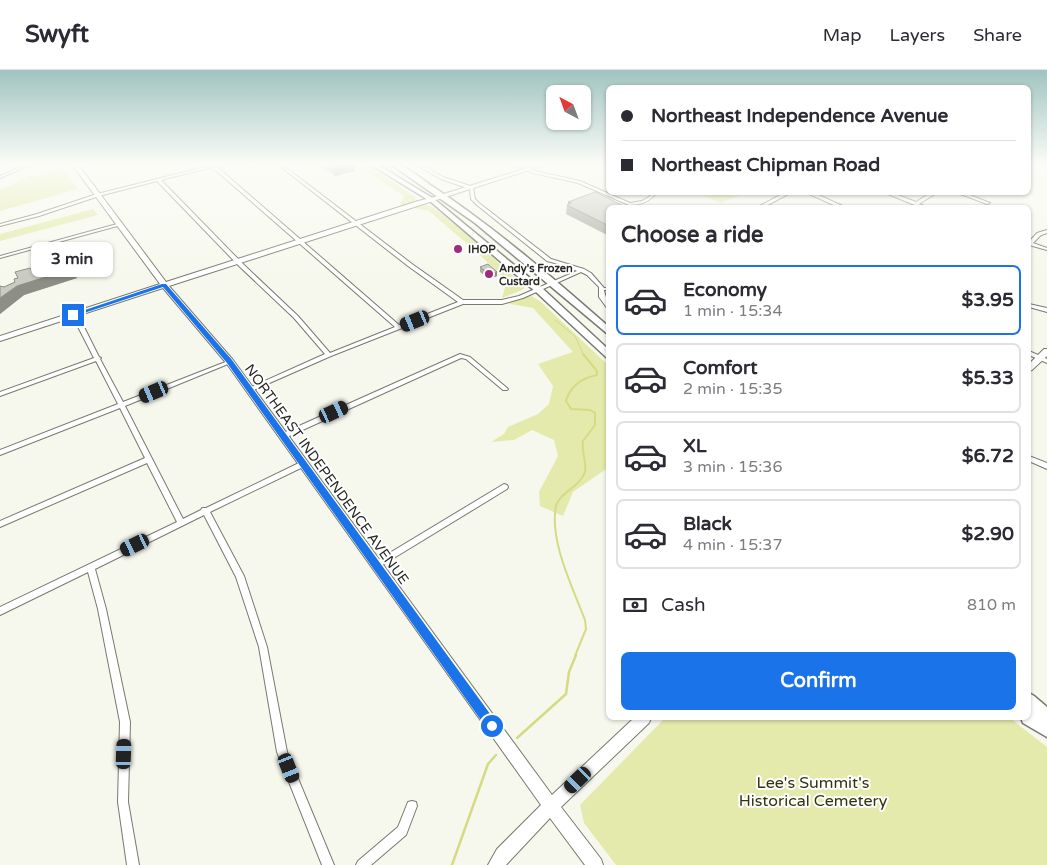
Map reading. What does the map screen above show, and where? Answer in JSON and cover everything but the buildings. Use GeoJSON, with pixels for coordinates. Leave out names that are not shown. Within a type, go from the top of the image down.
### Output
{"type":"FeatureCollection","features":[{"type":"Feature","properties":{"kind":"main road"},"geometry":{"type":"LineString","coordinates":[[432,200],[539,290],[606,352]]}},
{"type":"Feature","properties":{"kind":"main road"},"geometry":{"type":"LineString","coordinates":[[451,200],[486,226],[606,329]]}},
{"type":"Feature","properties":{"kind":"main road"},"geometry":{"type":"LineString","coordinates":[[1031,703],[1047,718]]}},
{"type":"Feature","properties":{"kind":"main road"},"geometry":{"type":"LineString","coordinates":[[1031,718],[1047,729]]}},
{"type":"Feature","properties":{"kind":"street"},"geometry":{"type":"LineString","coordinates":[[0,225],[83,200]]}},
{"type":"Feature","properties":{"kind":"street","name":"NORTHEAST INDEPENDENCE AVENUE"},"geometry":{"type":"LineString","coordinates":[[102,200],[166,288],[230,362],[376,566],[595,865]]}},
{"type":"Feature","properties":{"kind":"street"},"geometry":{"type":"LineString","coordinates":[[178,200],[240,264],[296,317],[329,355]]}},
{"type":"Feature","properties":{"kind":"street"},"geometry":{"type":"LineString","coordinates":[[251,200],[399,328]]}},
{"type":"Feature","properties":{"kind":"street"},"geometry":{"type":"LineString","coordinates":[[325,200],[462,302]]}},
{"type":"Feature","properties":{"kind":"street"},"geometry":{"type":"LineString","coordinates":[[0,339],[76,317],[391,214],[428,204],[432,200]]}},
{"type":"Feature","properties":{"kind":"street"},"geometry":{"type":"LineString","coordinates":[[474,200],[549,260],[582,270],[601,288],[606,289]]}},
{"type":"Feature","properties":{"kind":"street"},"geometry":{"type":"LineString","coordinates":[[621,200],[630,204],[638,204],[647,200]]}},
{"type":"Feature","properties":{"kind":"street"},"geometry":{"type":"LineString","coordinates":[[765,204],[773,200]]}},
{"type":"Feature","properties":{"kind":"street"},"geometry":{"type":"LineString","coordinates":[[826,200],[838,205]]}},
{"type":"Feature","properties":{"kind":"street"},"geometry":{"type":"LineString","coordinates":[[906,200],[916,204],[922,200]]}},
{"type":"Feature","properties":{"kind":"street"},"geometry":{"type":"LineString","coordinates":[[980,200],[988,203]]}},
{"type":"Feature","properties":{"kind":"street"},"geometry":{"type":"LineString","coordinates":[[0,257],[119,225]]}},
{"type":"Feature","properties":{"kind":"street"},"geometry":{"type":"LineString","coordinates":[[1031,242],[1039,234],[1047,231]]}},
{"type":"Feature","properties":{"kind":"street"},"geometry":{"type":"LineString","coordinates":[[1031,243],[1047,249]]}},
{"type":"Feature","properties":{"kind":"street"},"geometry":{"type":"LineString","coordinates":[[249,390],[329,355],[462,302],[502,302],[554,284],[582,270]]}},
{"type":"Feature","properties":{"kind":"street"},"geometry":{"type":"LineString","coordinates":[[601,288],[602,297],[606,303]]}},
{"type":"Feature","properties":{"kind":"street"},"geometry":{"type":"LineString","coordinates":[[1031,306],[1047,310]]}},
{"type":"Feature","properties":{"kind":"street"},"geometry":{"type":"LineString","coordinates":[[0,344],[76,317]]}},
{"type":"Feature","properties":{"kind":"street"},"geometry":{"type":"LineString","coordinates":[[76,317],[181,522]]}},
{"type":"Feature","properties":{"kind":"street"},"geometry":{"type":"LineString","coordinates":[[1031,367],[1043,359],[1047,351]]}},
{"type":"Feature","properties":{"kind":"street"},"geometry":{"type":"LineString","coordinates":[[1031,354],[1043,359]]}},
{"type":"Feature","properties":{"kind":"street"},"geometry":{"type":"LineString","coordinates":[[282,436],[460,356],[468,358],[505,389]]}},
{"type":"Feature","properties":{"kind":"street"},"geometry":{"type":"LineString","coordinates":[[0,394],[98,358]]}},
{"type":"Feature","properties":{"kind":"street"},"geometry":{"type":"LineString","coordinates":[[0,453],[230,362]]}},
{"type":"Feature","properties":{"kind":"street"},"geometry":{"type":"LineString","coordinates":[[1031,459],[1047,466]]}},
{"type":"Feature","properties":{"kind":"street"},"geometry":{"type":"LineString","coordinates":[[0,524],[148,460]]}},
{"type":"Feature","properties":{"kind":"street"},"geometry":{"type":"LineString","coordinates":[[0,611],[303,464]]}},
{"type":"Feature","properties":{"kind":"street"},"geometry":{"type":"LineString","coordinates":[[376,566],[504,487]]}},
{"type":"Feature","properties":{"kind":"street"},"geometry":{"type":"LineString","coordinates":[[205,510],[240,576],[263,647],[282,752],[328,865]]}},
{"type":"Feature","properties":{"kind":"street"},"geometry":{"type":"LineString","coordinates":[[90,567],[102,609],[126,722],[123,802],[133,865]]}},
{"type":"Feature","properties":{"kind":"street"},"geometry":{"type":"LineString","coordinates":[[496,865],[503,855],[551,806],[642,720]]}},
{"type":"Feature","properties":{"kind":"street"},"geometry":{"type":"LineString","coordinates":[[362,865],[402,831],[412,806]]}},
{"type":"Feature","properties":{"kind":"green space"},"geometry":{"type":"Polygon","coordinates":[[[0,200],[39,200],[0,211],[0,200]]]}},
{"type":"Feature","properties":{"kind":"green space"},"geometry":{"type":"Polygon","coordinates":[[[402,200],[415,200],[413,202],[400,206],[402,200]]]}},
{"type":"Feature","properties":{"kind":"green space"},"geometry":{"type":"Polygon","coordinates":[[[714,200],[728,200],[721,203],[714,200]]]}},
{"type":"Feature","properties":{"kind":"green space"},"geometry":{"type":"Polygon","coordinates":[[[427,205],[434,208],[470,237],[524,286],[524,289],[502,298],[507,281],[429,211],[414,208],[427,205]]]}},
{"type":"Feature","properties":{"kind":"green space"},"geometry":{"type":"Polygon","coordinates":[[[93,209],[98,215],[0,241],[0,234],[93,209]]]}},
{"type":"Feature","properties":{"kind":"green space"},"geometry":{"type":"Polygon","coordinates":[[[531,296],[540,301],[606,363],[606,469],[573,492],[563,516],[540,506],[539,492],[558,456],[554,440],[532,430],[514,440],[491,442],[504,434],[508,427],[538,414],[549,404],[553,386],[538,364],[573,352],[533,308],[505,303],[531,296]]]}},
{"type":"Feature","properties":{"kind":"green space","name":"Lee's Summit's Historical Cemetery"},"geometry":{"type":"Polygon","coordinates":[[[663,720],[1013,720],[1047,747],[1047,865],[616,865],[584,823],[580,805],[663,720]]]}},
{"type":"Feature","properties":{"kind":"waterway"},"geometry":{"type":"LineString","coordinates":[[555,320],[575,336],[583,354]]}},
{"type":"Feature","properties":{"kind":"waterway"},"geometry":{"type":"LineString","coordinates":[[575,656],[586,629],[585,620],[563,564],[556,534],[555,520],[558,501],[579,482],[585,472],[583,441],[595,425],[595,413],[590,410],[571,409],[566,401],[574,387],[587,378],[597,375],[597,371],[583,354]]}},
{"type":"Feature","properties":{"kind":"waterway"},"geometry":{"type":"LineString","coordinates":[[517,738],[566,694],[569,672],[576,655]]}},
{"type":"Feature","properties":{"kind":"waterway"},"geometry":{"type":"LineString","coordinates":[[452,865],[488,764],[496,755]]}},
{"type":"Feature","properties":{"kind":"place","name":"IHOP"},"geometry":{"type":"Point","coordinates":[458,249]}},
{"type":"Feature","properties":{"kind":"place","name":"Andy's Frozen Custard"},"geometry":{"type":"Point","coordinates":[489,274]}},
{"type":"Feature","properties":{"kind":"route"},"geometry":{"type":"LineString","coordinates":[[73,315],[164,285],[230,362],[492,726]]}}]}
